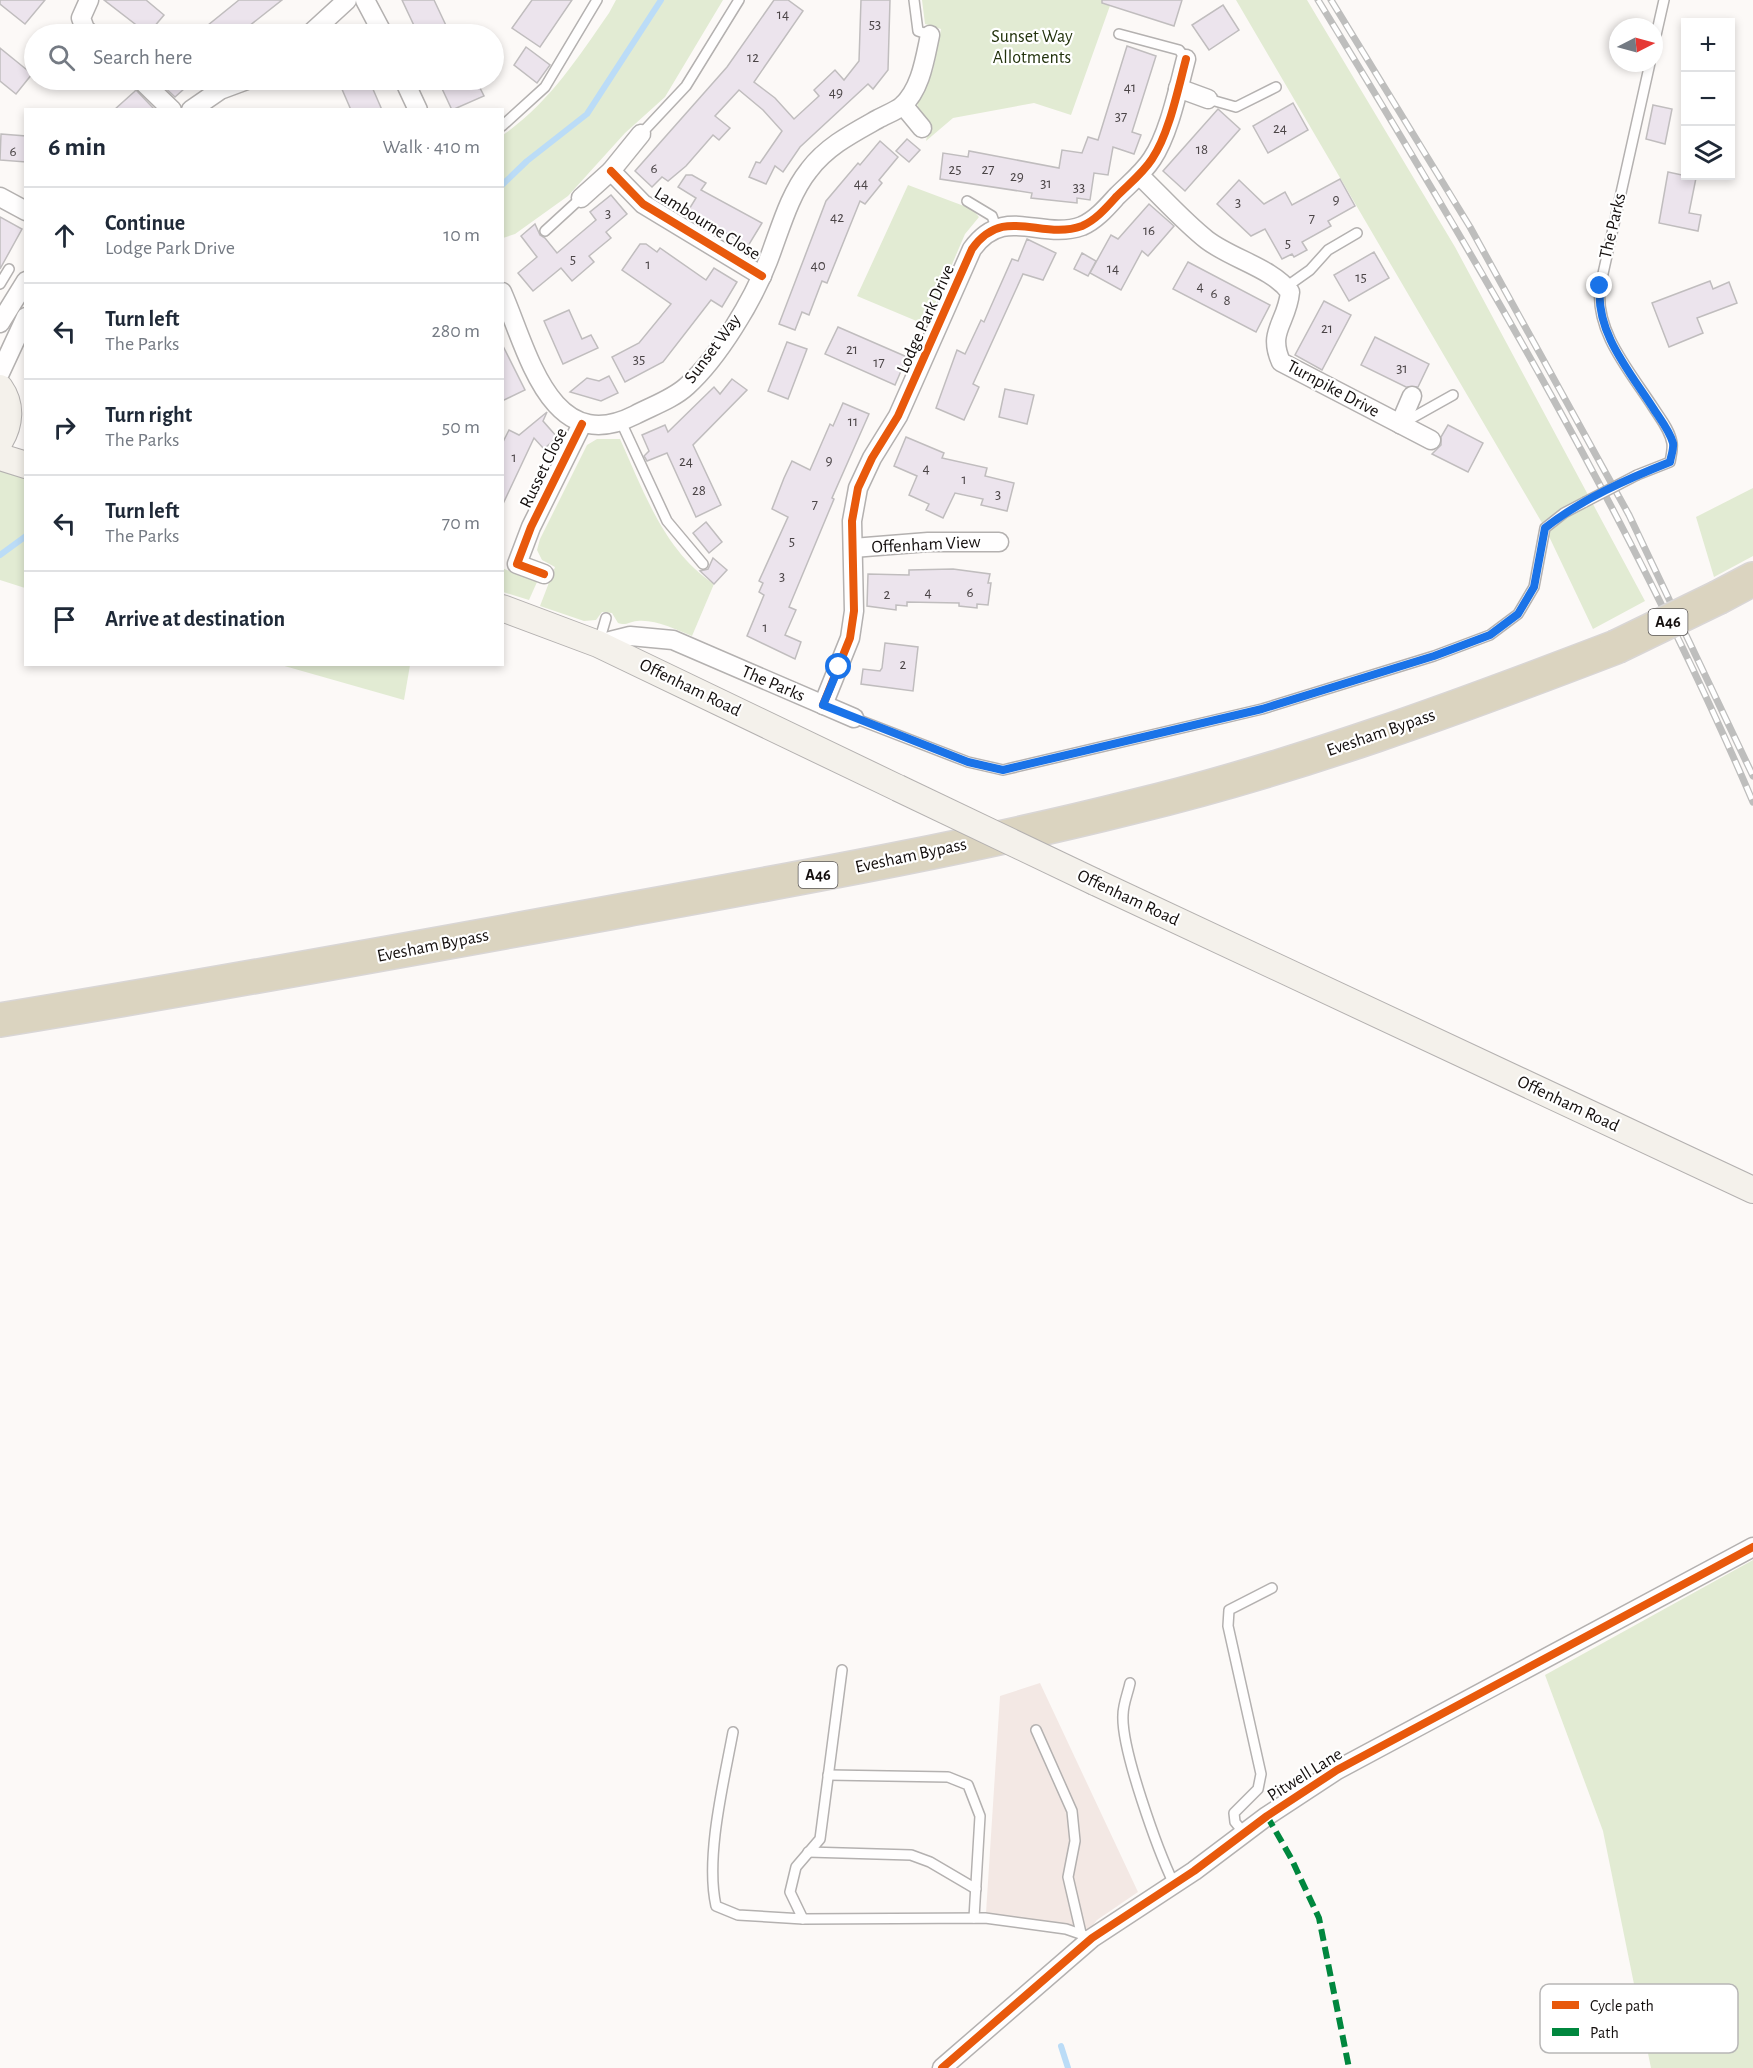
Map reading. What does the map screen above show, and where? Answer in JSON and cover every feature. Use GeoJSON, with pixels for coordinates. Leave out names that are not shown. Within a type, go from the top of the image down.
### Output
{"type":"FeatureCollection","features":[{"type":"Feature","properties":{"kind":"highway","name":"Evesham Bypass"},"geometry":{"type":"LineString","coordinates":[[0,1020],[328,966],[890,861],[1134,807],[1332,751],[1478,700],[1616,647],[1753,579]]}},
{"type":"Feature","properties":{"kind":"main road"},"geometry":{"type":"LineString","coordinates":[[0,388],[7,403],[9,415],[6,431],[0,441]]}},
{"type":"Feature","properties":{"kind":"main road"},"geometry":{"type":"LineString","coordinates":[[9,415],[24,432]]}},
{"type":"Feature","properties":{"kind":"main road"},"geometry":{"type":"LineString","coordinates":[[0,457],[24,464]]}},
{"type":"Feature","properties":{"kind":"main road","name":"Offenham Road"},"geometry":{"type":"LineString","coordinates":[[504,609],[598,644],[1095,882],[1753,1190]]}},
{"type":"Feature","properties":{"kind":"street"},"geometry":{"type":"LineString","coordinates":[[83,24],[81,18],[89,0]]}},
{"type":"Feature","properties":{"kind":"street"},"geometry":{"type":"LineString","coordinates":[[321,24],[347,0]]}},
{"type":"Feature","properties":{"kind":"street"},"geometry":{"type":"LineString","coordinates":[[365,0],[378,24]]}},
{"type":"Feature","properties":{"kind":"street","name":"Sunset Way"},"geometry":{"type":"LineString","coordinates":[[582,424],[597,426],[621,422],[687,386],[732,328],[762,276],[793,196],[809,169],[842,139],[903,105],[922,74],[930,35]]}},
{"type":"Feature","properties":{"kind":"street"},"geometry":{"type":"LineString","coordinates":[[996,227],[1013,225],[1063,229],[1083,225],[1101,213],[1153,159],[1186,59]]}},
{"type":"Feature","properties":{"kind":"street"},"geometry":{"type":"LineString","coordinates":[[1178,88],[1208,99]]}},
{"type":"Feature","properties":{"kind":"street"},"geometry":{"type":"LineString","coordinates":[[151,90],[170,108]]}},
{"type":"Feature","properties":{"kind":"street"},"geometry":{"type":"LineString","coordinates":[[194,108],[220,90]]}},
{"type":"Feature","properties":{"kind":"street"},"geometry":{"type":"LineString","coordinates":[[409,90],[417,108]]}},
{"type":"Feature","properties":{"kind":"street"},"geometry":{"type":"LineString","coordinates":[[903,105],[922,128]]}},
{"type":"Feature","properties":{"kind":"street"},"geometry":{"type":"LineString","coordinates":[[581,198],[611,171],[641,134]]}},
{"type":"Feature","properties":{"kind":"street","name":"Lambourne Close"},"geometry":{"type":"LineString","coordinates":[[611,171],[643,204],[762,276]]}},
{"type":"Feature","properties":{"kind":"street"},"geometry":{"type":"LineString","coordinates":[[1138,175],[1207,240],[1241,261],[1280,279],[1286,287]]}},
{"type":"Feature","properties":{"kind":"street"},"geometry":{"type":"LineString","coordinates":[[0,195],[24,197]]}},
{"type":"Feature","properties":{"kind":"street"},"geometry":{"type":"LineString","coordinates":[[0,195],[24,210]]}},
{"type":"Feature","properties":{"kind":"street","name":"Lodge Park Drive"},"geometry":{"type":"LineString","coordinates":[[823,705],[850,638],[854,611],[852,521],[858,488],[872,458],[907,397],[972,249],[988,231],[996,227]]}},
{"type":"Feature","properties":{"kind":"street"},"geometry":{"type":"LineString","coordinates":[[0,323],[24,284]]}},
{"type":"Feature","properties":{"kind":"street","name":"Turnpike Drive"},"geometry":{"type":"LineString","coordinates":[[1286,287],[1290,292],[1288,309],[1273,346],[1281,362],[1431,440]]}},
{"type":"Feature","properties":{"kind":"street"},"geometry":{"type":"LineString","coordinates":[[504,299],[546,390],[558,408],[569,418],[582,424]]}},
{"type":"Feature","properties":{"kind":"street"},"geometry":{"type":"LineString","coordinates":[[0,373],[24,321]]}},
{"type":"Feature","properties":{"kind":"street","name":"Turnpike Drive"},"geometry":{"type":"LineString","coordinates":[[1400,424],[1413,396]]}},
{"type":"Feature","properties":{"kind":"street","name":"Russet Close"},"geometry":{"type":"LineString","coordinates":[[544,574],[510,562],[531,527],[582,424]]}},
{"type":"Feature","properties":{"kind":"street","name":"Offenham View"},"geometry":{"type":"LineString","coordinates":[[853,549],[928,542],[999,542]]}},
{"type":"Feature","properties":{"kind":"street","name":"The Parks"},"geometry":{"type":"LineString","coordinates":[[598,644],[630,636],[674,640],[854,718]]}},
{"type":"Feature","properties":{"kind":"street","name":"Pitwell Lane"},"geometry":{"type":"LineString","coordinates":[[942,2068],[1087,1935],[1174,1884],[1337,1770],[1435,1720],[1753,1547]]}},
{"type":"Feature","properties":{"kind":"lane"},"geometry":{"type":"LineString","coordinates":[[504,124],[545,87],[597,0]]}},
{"type":"Feature","properties":{"kind":"lane"},"geometry":{"type":"LineString","coordinates":[[641,134],[686,86],[740,0]]}},
{"type":"Feature","properties":{"kind":"lane"},"geometry":{"type":"LineString","coordinates":[[914,0],[918,31],[930,35]]}},
{"type":"Feature","properties":{"kind":"lane"},"geometry":{"type":"LineString","coordinates":[[1660,18],[1664,0]]}},
{"type":"Feature","properties":{"kind":"lane"},"geometry":{"type":"LineString","coordinates":[[1119,34],[1179,50],[1186,59]]}},
{"type":"Feature","properties":{"kind":"lane","name":"The Parks"},"geometry":{"type":"LineString","coordinates":[[854,718],[968,762],[1003,770],[1262,709],[1434,656],[1490,635],[1518,614],[1534,587],[1545,528],[1564,513],[1637,475],[1670,462],[1673,444],[1665,426],[1617,351],[1602,321],[1598,306],[1600,286],[1648,72]]}},
{"type":"Feature","properties":{"kind":"lane"},"geometry":{"type":"LineString","coordinates":[[1208,99],[1236,107],[1276,87]]}},
{"type":"Feature","properties":{"kind":"lane"},"geometry":{"type":"LineString","coordinates":[[545,231],[581,198]]}},
{"type":"Feature","properties":{"kind":"lane"},"geometry":{"type":"LineString","coordinates":[[967,201],[992,216],[996,227]]}},
{"type":"Feature","properties":{"kind":"lane"},"geometry":{"type":"LineString","coordinates":[[1286,287],[1310,270],[1328,250],[1357,233]]}},
{"type":"Feature","properties":{"kind":"lane"},"geometry":{"type":"LineString","coordinates":[[0,284],[9,269]]}},
{"type":"Feature","properties":{"kind":"lane"},"geometry":{"type":"LineString","coordinates":[[1400,424],[1453,396]]}},
{"type":"Feature","properties":{"kind":"lane"},"geometry":{"type":"LineString","coordinates":[[621,422],[667,521],[703,564]]}},
{"type":"Feature","properties":{"kind":"lane"},"geometry":{"type":"LineString","coordinates":[[598,644],[606,618]]}},
{"type":"Feature","properties":{"kind":"lane"},"geometry":{"type":"LineString","coordinates":[[1244,1833],[1235,1822],[1234,1813],[1258,1789],[1261,1774],[1228,1626],[1230,1610],[1272,1588]]}},
{"type":"Feature","properties":{"kind":"lane"},"geometry":{"type":"LineString","coordinates":[[803,1919],[790,1892],[796,1867],[820,1839],[842,1670]]}},
{"type":"Feature","properties":{"kind":"lane"},"geometry":{"type":"LineString","coordinates":[[1130,1683],[1123,1715],[1126,1745],[1162,1860],[1174,1884]]}},
{"type":"Feature","properties":{"kind":"lane"},"geometry":{"type":"LineString","coordinates":[[733,1732],[719,1814],[712,1889],[716,1906],[738,1915],[803,1919],[974,1918],[1087,1935],[1068,1877],[1075,1841],[1072,1811],[1036,1730]]}},
{"type":"Feature","properties":{"kind":"lane"},"geometry":{"type":"LineString","coordinates":[[828,1775],[948,1777],[968,1785],[980,1816],[974,1918]]}},
{"type":"Feature","properties":{"kind":"lane"},"geometry":{"type":"LineString","coordinates":[[808,1852],[911,1855],[937,1866],[976,1890]]}},
{"type":"Feature","properties":{"kind":"shaded area"},"geometry":{"type":"Polygon","coordinates":[[[1040,1683],[1138,1892],[1097,1920],[1089,1930],[986,1913],[1000,1696],[1040,1683]]]}},
{"type":"Feature","properties":{"kind":"green space"},"geometry":{"type":"Polygon","coordinates":[[[616,0],[723,0],[665,97],[625,133],[568,196],[515,234],[504,238],[504,134],[534,109],[561,79],[616,0]]]}},
{"type":"Feature","properties":{"kind":"green space","name":"Sunset Way Allotments"},"geometry":{"type":"Polygon","coordinates":[[[922,0],[1112,0],[1071,115],[1034,103],[953,118],[926,141],[930,123],[918,109],[917,100],[933,70],[941,29],[925,24],[922,0]]]}},
{"type":"Feature","properties":{"kind":"green space"},"geometry":{"type":"Polygon","coordinates":[[[1236,0],[1307,0],[1455,247],[1645,601],[1593,629],[1545,528],[1236,0]]]}},
{"type":"Feature","properties":{"kind":"green space"},"geometry":{"type":"Polygon","coordinates":[[[908,185],[972,209],[979,217],[965,234],[926,325],[857,296],[908,185]]]}},
{"type":"Feature","properties":{"kind":"green space"},"geometry":{"type":"Polygon","coordinates":[[[597,439],[620,439],[647,499],[669,538],[682,555],[714,584],[692,636],[651,622],[637,621],[621,624],[612,613],[602,612],[596,620],[584,621],[540,606],[555,567],[542,560],[537,550],[540,539],[587,445],[597,439]]]}},
{"type":"Feature","properties":{"kind":"green space"},"geometry":{"type":"Polygon","coordinates":[[[0,469],[24,475],[24,588],[0,580],[0,469]]]}},
{"type":"Feature","properties":{"kind":"green space"},"geometry":{"type":"Polygon","coordinates":[[[1753,488],[1753,556],[1714,577],[1696,517],[1753,488]]]}},
{"type":"Feature","properties":{"kind":"green space"},"geometry":{"type":"Polygon","coordinates":[[[504,569],[537,582],[529,600],[504,592],[504,569]]]}},
{"type":"Feature","properties":{"kind":"green space"},"geometry":{"type":"Polygon","coordinates":[[[285,666],[410,666],[404,700],[285,666]]]}},
{"type":"Feature","properties":{"kind":"green space"},"geometry":{"type":"Polygon","coordinates":[[[1753,1560],[1753,2068],[1651,2068],[1648,2053],[1738,2053],[1738,1984],[1634,1984],[1603,1831],[1545,1675],[1753,1560]]]}},
{"type":"Feature","properties":{"kind":"building"},"geometry":{"type":"Polygon","coordinates":[[[0,0],[45,0],[25,24],[0,4],[0,0]]]}},
{"type":"Feature","properties":{"kind":"building"},"geometry":{"type":"Polygon","coordinates":[[[104,0],[146,0],[164,15],[156,24],[135,24],[104,0]]]}},
{"type":"Feature","properties":{"kind":"building"},"geometry":{"type":"Polygon","coordinates":[[[239,0],[282,0],[252,24],[209,24],[239,0]]]}},
{"type":"Feature","properties":{"kind":"building"},"geometry":{"type":"Polygon","coordinates":[[[402,0],[434,0],[445,24],[413,24],[402,0]]]}},
{"type":"Feature","properties":{"kind":"building"},"geometry":{"type":"Polygon","coordinates":[[[532,0],[572,0],[540,47],[512,28],[532,0]]]}},
{"type":"Feature","properties":{"kind":"building"},"geometry":{"type":"Polygon","coordinates":[[[774,0],[788,0],[803,11],[754,82],[775,98],[794,119],[819,96],[814,90],[835,70],[844,80],[859,61],[861,0],[890,0],[888,70],[873,89],[868,84],[800,147],[783,172],[775,166],[766,184],[749,177],[756,162],[760,163],[782,131],[763,110],[739,90],[715,116],[730,128],[719,140],[713,135],[686,166],[668,181],[662,177],[652,187],[635,171],[727,67],[774,0]]]}},
{"type":"Feature","properties":{"kind":"building"},"geometry":{"type":"Polygon","coordinates":[[[1102,0],[1182,0],[1174,26],[1102,3],[1102,0]]]}},
{"type":"Feature","properties":{"kind":"building"},"geometry":{"type":"Polygon","coordinates":[[[1223,5],[1239,30],[1209,50],[1192,25],[1223,5]]]}},
{"type":"Feature","properties":{"kind":"building"},"geometry":{"type":"Polygon","coordinates":[[[1127,46],[1156,56],[1132,132],[1141,135],[1134,154],[1113,147],[1108,175],[1094,173],[1090,200],[1077,198],[1077,203],[1031,198],[1032,193],[940,179],[943,153],[968,157],[969,151],[1059,168],[1062,150],[1082,153],[1088,137],[1098,140],[1127,46]]]}},
{"type":"Feature","properties":{"kind":"building"},"geometry":{"type":"Polygon","coordinates":[[[526,47],[550,65],[537,83],[514,65],[526,47]]]}},
{"type":"Feature","properties":{"kind":"building"},"geometry":{"type":"Polygon","coordinates":[[[0,48],[24,68],[24,84],[16,94],[0,81],[0,48]]]}},
{"type":"Feature","properties":{"kind":"building"},"geometry":{"type":"Polygon","coordinates":[[[136,90],[153,108],[116,108],[136,90]]]}},
{"type":"Feature","properties":{"kind":"building"},"geometry":{"type":"Polygon","coordinates":[[[168,90],[183,90],[175,97],[168,90]]]}},
{"type":"Feature","properties":{"kind":"building"},"geometry":{"type":"Polygon","coordinates":[[[342,90],[373,90],[381,108],[350,108],[342,90]]]}},
{"type":"Feature","properties":{"kind":"building"},"geometry":{"type":"Polygon","coordinates":[[[443,90],[481,90],[484,96],[457,108],[451,108],[443,90]]]}},
{"type":"Feature","properties":{"kind":"building"},"geometry":{"type":"Polygon","coordinates":[[[1293,103],[1308,130],[1268,153],[1253,126],[1293,103]]]}},
{"type":"Feature","properties":{"kind":"building"},"geometry":{"type":"Polygon","coordinates":[[[1653,105],[1672,109],[1665,144],[1646,139],[1653,105]]]}},
{"type":"Feature","properties":{"kind":"building"},"geometry":{"type":"Polygon","coordinates":[[[1218,109],[1240,129],[1185,191],[1163,171],[1218,109]]]}},
{"type":"Feature","properties":{"kind":"building"},"geometry":{"type":"Polygon","coordinates":[[[1,134],[24,136],[24,162],[0,160],[1,134]]]}},
{"type":"Feature","properties":{"kind":"building"},"geometry":{"type":"Polygon","coordinates":[[[907,139],[920,150],[909,162],[896,151],[907,139]]]}},
{"type":"Feature","properties":{"kind":"building"},"geometry":{"type":"Polygon","coordinates":[[[880,141],[898,157],[879,180],[882,183],[865,204],[860,201],[827,283],[822,281],[809,315],[802,312],[795,330],[779,324],[826,201],[880,141]]]}},
{"type":"Feature","properties":{"kind":"building"},"geometry":{"type":"Polygon","coordinates":[[[1668,172],[1681,175],[1681,180],[1696,180],[1689,213],[1701,215],[1698,231],[1659,223],[1668,172]]]}},
{"type":"Feature","properties":{"kind":"building"},"geometry":{"type":"Polygon","coordinates":[[[686,175],[692,175],[706,183],[701,190],[762,223],[748,246],[688,211],[696,198],[678,187],[686,175]]]}},
{"type":"Feature","properties":{"kind":"building"},"geometry":{"type":"Polygon","coordinates":[[[1340,179],[1355,206],[1328,221],[1331,226],[1302,242],[1307,250],[1294,257],[1292,254],[1282,259],[1265,229],[1251,236],[1217,204],[1239,180],[1264,204],[1285,192],[1292,205],[1340,179]]]}},
{"type":"Feature","properties":{"kind":"building"},"geometry":{"type":"Polygon","coordinates":[[[611,195],[627,214],[606,232],[611,238],[589,256],[594,262],[572,281],[561,268],[533,291],[518,273],[537,257],[521,236],[535,224],[540,235],[557,253],[596,220],[590,212],[611,195]]]}},
{"type":"Feature","properties":{"kind":"building"},"geometry":{"type":"Polygon","coordinates":[[[1149,204],[1174,226],[1148,256],[1142,251],[1121,290],[1090,273],[1111,235],[1118,239],[1149,204]]]}},
{"type":"Feature","properties":{"kind":"building"},"geometry":{"type":"Polygon","coordinates":[[[0,217],[22,229],[0,269],[0,217]]]}},
{"type":"Feature","properties":{"kind":"building"},"geometry":{"type":"Polygon","coordinates":[[[1027,239],[1056,253],[1043,280],[1023,274],[973,384],[979,387],[964,420],[936,408],[957,350],[965,354],[981,320],[984,322],[1012,259],[1018,261],[1027,239]]]}},
{"type":"Feature","properties":{"kind":"building"},"geometry":{"type":"Polygon","coordinates":[[[640,244],[646,244],[657,252],[660,248],[706,280],[714,268],[737,282],[722,307],[711,300],[663,362],[625,382],[612,357],[639,343],[671,304],[622,270],[640,244]]]}},
{"type":"Feature","properties":{"kind":"building"},"geometry":{"type":"Polygon","coordinates":[[[1374,252],[1389,278],[1349,301],[1334,275],[1374,252]]]}},
{"type":"Feature","properties":{"kind":"building"},"geometry":{"type":"Polygon","coordinates":[[[1082,253],[1096,261],[1088,276],[1074,269],[1082,253]]]}},
{"type":"Feature","properties":{"kind":"building"},"geometry":{"type":"Polygon","coordinates":[[[1188,262],[1270,305],[1256,332],[1173,289],[1188,262]]]}},
{"type":"Feature","properties":{"kind":"building"},"geometry":{"type":"Polygon","coordinates":[[[1710,281],[1713,289],[1729,282],[1737,303],[1697,318],[1703,333],[1669,347],[1652,303],[1710,281]]]}},
{"type":"Feature","properties":{"kind":"building"},"geometry":{"type":"Polygon","coordinates":[[[1324,301],[1351,315],[1322,370],[1295,355],[1324,301]]]}},
{"type":"Feature","properties":{"kind":"building"},"geometry":{"type":"Polygon","coordinates":[[[569,310],[582,339],[591,335],[598,348],[563,364],[544,321],[569,310]]]}},
{"type":"Feature","properties":{"kind":"building"},"geometry":{"type":"Polygon","coordinates":[[[838,327],[907,357],[895,385],[825,354],[838,327]]]}},
{"type":"Feature","properties":{"kind":"building"},"geometry":{"type":"Polygon","coordinates":[[[1375,337],[1429,364],[1418,387],[1406,387],[1361,365],[1375,337]]]}},
{"type":"Feature","properties":{"kind":"building"},"geometry":{"type":"Polygon","coordinates":[[[787,342],[807,349],[788,399],[768,391],[787,342]]]}},
{"type":"Feature","properties":{"kind":"building"},"geometry":{"type":"Polygon","coordinates":[[[504,348],[525,390],[504,400],[504,348]]]}},
{"type":"Feature","properties":{"kind":"building"},"geometry":{"type":"Polygon","coordinates":[[[609,376],[618,393],[601,401],[570,392],[587,378],[599,381],[609,376]]]}},
{"type":"Feature","properties":{"kind":"building"},"geometry":{"type":"Polygon","coordinates":[[[732,379],[747,390],[693,445],[721,505],[696,517],[667,453],[647,461],[644,456],[649,451],[642,435],[665,425],[668,432],[714,387],[720,394],[732,379]]]}},
{"type":"Feature","properties":{"kind":"building"},"geometry":{"type":"Polygon","coordinates":[[[1005,389],[1034,395],[1027,424],[999,417],[1005,389]]]}},
{"type":"Feature","properties":{"kind":"building"},"geometry":{"type":"Polygon","coordinates":[[[843,403],[869,414],[832,498],[834,499],[789,607],[796,610],[785,635],[801,642],[795,659],[747,636],[764,595],[759,592],[763,583],[759,581],[788,517],[772,509],[784,478],[792,461],[810,470],[830,424],[833,426],[843,403]]]}},
{"type":"Feature","properties":{"kind":"building"},"geometry":{"type":"Polygon","coordinates":[[[547,412],[543,421],[557,437],[544,449],[534,438],[504,502],[504,440],[509,430],[519,435],[547,412]]]}},
{"type":"Feature","properties":{"kind":"building"},"geometry":{"type":"Polygon","coordinates":[[[1448,425],[1483,443],[1468,472],[1432,454],[1441,445],[1441,437],[1448,425]]]}},
{"type":"Feature","properties":{"kind":"building"},"geometry":{"type":"Polygon","coordinates":[[[906,437],[944,453],[942,458],[987,468],[985,476],[1014,483],[1007,511],[981,505],[983,499],[955,493],[943,518],[926,510],[929,504],[909,495],[917,476],[894,466],[906,437]]]}},
{"type":"Feature","properties":{"kind":"building"},"geometry":{"type":"Polygon","coordinates":[[[706,522],[722,542],[709,553],[693,533],[706,522]]]}},
{"type":"Feature","properties":{"kind":"building"},"geometry":{"type":"Polygon","coordinates":[[[713,558],[727,570],[714,584],[700,571],[708,569],[713,558]]]}},
{"type":"Feature","properties":{"kind":"building"},"geometry":{"type":"Polygon","coordinates":[[[953,569],[990,574],[988,605],[977,604],[977,608],[959,606],[959,603],[907,602],[907,606],[896,605],[896,610],[867,606],[868,574],[909,575],[909,570],[953,569]]]}},
{"type":"Feature","properties":{"kind":"building"},"geometry":{"type":"Polygon","coordinates":[[[885,643],[918,647],[913,691],[861,684],[863,669],[880,671],[882,668],[885,643]]]}},
{"type":"Feature","properties":{"kind":"waterway"},"geometry":{"type":"LineString","coordinates":[[504,183],[527,161],[587,114],[661,0]]}},
{"type":"Feature","properties":{"kind":"waterway"},"geometry":{"type":"LineString","coordinates":[[0,555],[24,537]]}},
{"type":"Feature","properties":{"kind":"waterway"},"geometry":{"type":"LineString","coordinates":[[1061,2046],[1068,2068]]}},
{"type":"Feature","properties":{"kind":"railway"},"geometry":{"type":"LineString","coordinates":[[1318,0],[1494,294],[1605,494],[1657,595],[1753,802]]}},
{"type":"Feature","properties":{"kind":"railway"},"geometry":{"type":"LineString","coordinates":[[1331,0],[1470,227],[1629,515],[1753,776]]}},
{"type":"Feature","properties":{"kind":"marked path"},"geometry":{"type":"LineString","coordinates":[[1267,1816],[1291,1858],[1319,1918],[1349,2068]]}},
{"type":"Feature","properties":{"kind":"cycle path"},"geometry":{"type":"LineString","coordinates":[[823,705],[850,638],[854,611],[852,521],[858,488],[872,458],[898,416],[972,249],[984,236],[997,229],[1010,226],[1067,229],[1082,226],[1101,213],[1144,169],[1158,149],[1172,111],[1186,59]]}},
{"type":"Feature","properties":{"kind":"cycle path"},"geometry":{"type":"LineString","coordinates":[[611,171],[643,204],[762,276]]}},
{"type":"Feature","properties":{"kind":"cycle path"},"geometry":{"type":"LineString","coordinates":[[544,574],[517,564],[531,527],[582,424]]}},
{"type":"Feature","properties":{"kind":"cycle path"},"geometry":{"type":"LineString","coordinates":[[942,2068],[1092,1938],[1194,1871],[1267,1816],[1337,1770],[1753,1547]]}},
{"type":"Feature","properties":{"kind":"route"},"geometry":{"type":"LineString","coordinates":[[839,667],[823,705],[968,762],[986,768],[1003,770],[1028,767],[1262,709],[1434,656],[1490,635],[1518,614],[1534,587],[1545,528],[1564,513],[1637,475],[1670,462],[1673,444],[1665,426],[1617,351],[1602,321],[1598,306],[1600,286]]}}]}
